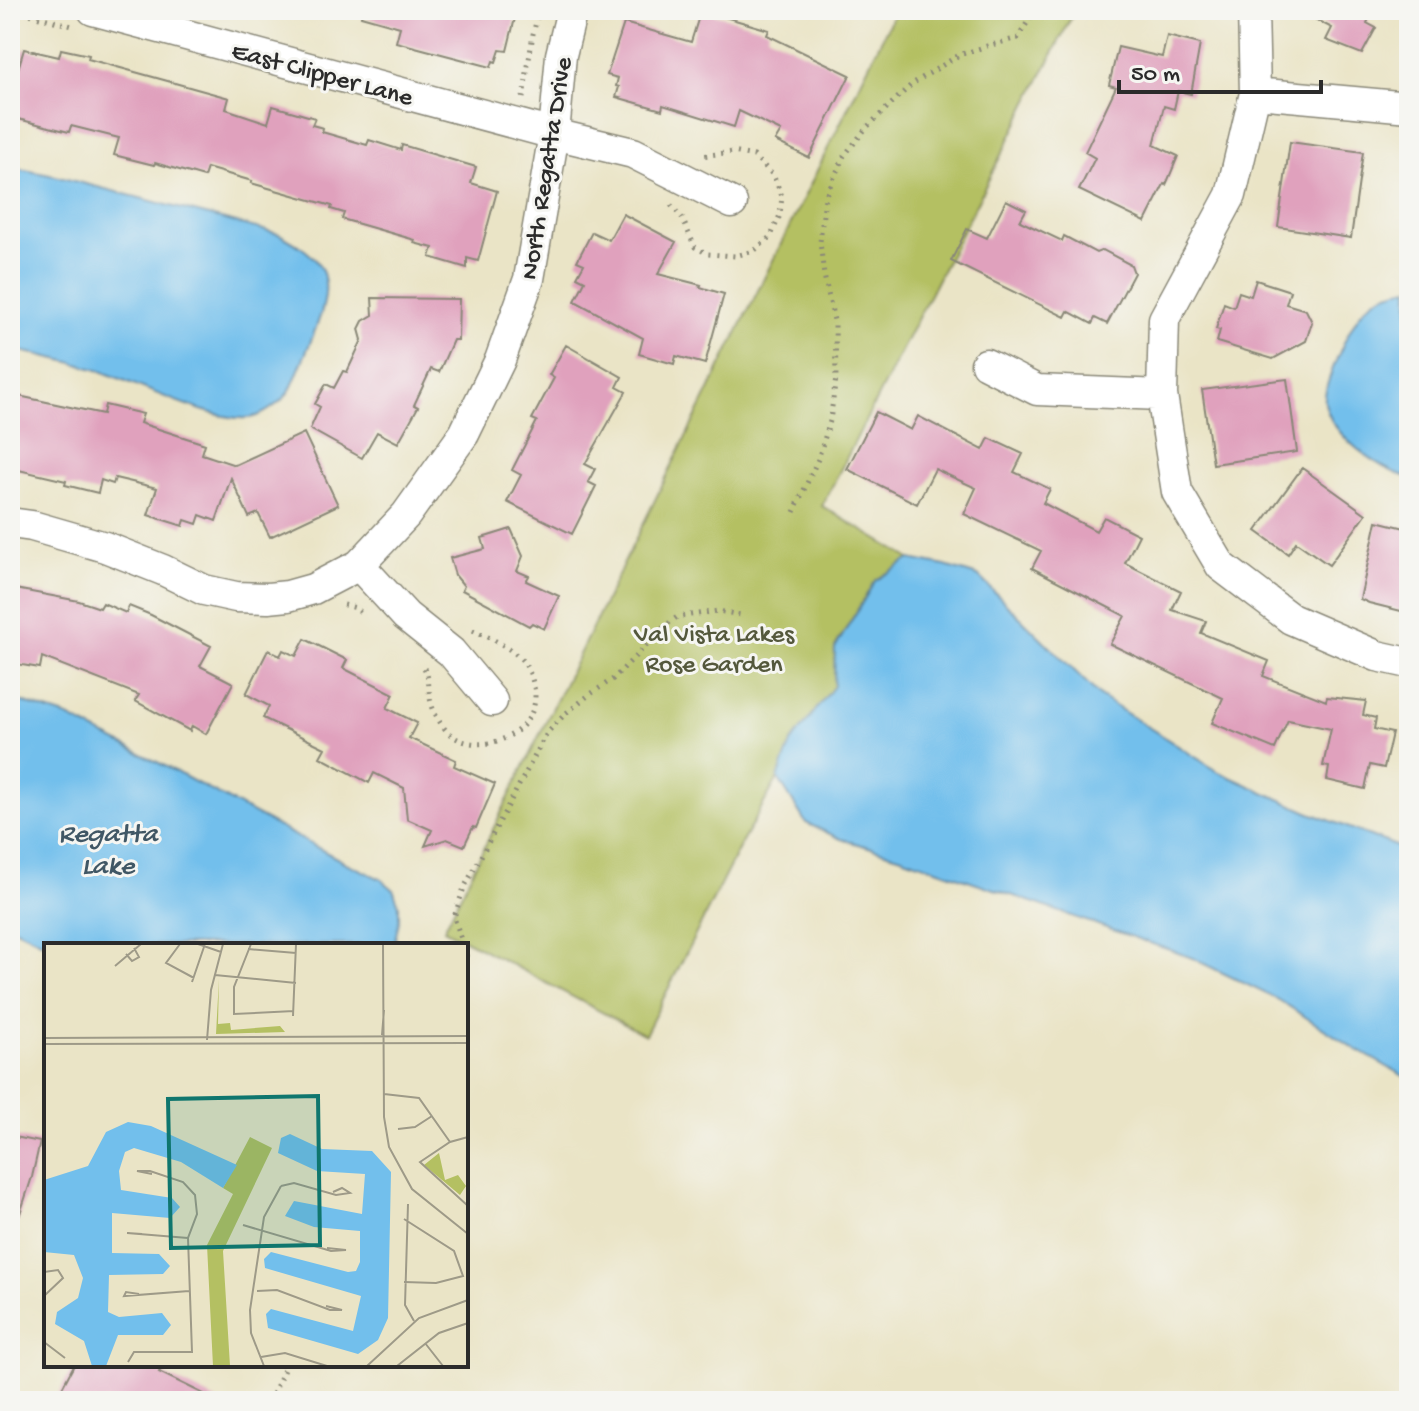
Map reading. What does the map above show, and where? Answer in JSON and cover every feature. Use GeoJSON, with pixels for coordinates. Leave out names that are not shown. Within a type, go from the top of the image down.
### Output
{"type":"FeatureCollection","features":[{"type":"Feature","properties":{"kind":"street","name":"East Clipper Lane"},"geometry":{"type":"LineString","coordinates":[[93,10],[633,153],[732,203]]}},
{"type":"Feature","properties":{"kind":"street","name":"North Regatta Drive"},"geometry":{"type":"LineString","coordinates":[[10,523],[32,526],[105,547],[204,590],[236,597],[288,596],[313,589],[359,565],[406,515],[464,434],[500,360],[529,279],[554,134],[561,55],[572,10]]}},
{"type":"Feature","properties":{"kind":"street"},"geometry":{"type":"LineString","coordinates":[[1253,10],[1255,93],[1231,195],[1164,319],[1162,395],[1177,492],[1221,566],[1291,619],[1377,656],[1409,663]]}},
{"type":"Feature","properties":{"kind":"street"},"geometry":{"type":"LineString","coordinates":[[1255,93],[1409,107]]}},
{"type":"Feature","properties":{"kind":"street"},"geometry":{"type":"LineString","coordinates":[[986,364],[1037,390],[1162,395]]}},
{"type":"Feature","properties":{"kind":"street"},"geometry":{"type":"LineString","coordinates":[[359,565],[406,616],[451,652],[492,701]]}},
{"type":"Feature","properties":{"kind":"path"},"geometry":{"type":"LineString","coordinates":[[522,126],[525,87],[539,10]]}},
{"type":"Feature","properties":{"kind":"path"},"geometry":{"type":"LineString","coordinates":[[794,512],[818,459],[830,421],[836,378],[835,325],[820,242],[825,197],[844,156],[867,127],[912,84],[959,55],[1018,38],[1030,18],[1031,10]]}},
{"type":"Feature","properties":{"kind":"path"},"geometry":{"type":"LineString","coordinates":[[462,943],[454,917],[464,888],[547,733],[565,714],[613,679],[677,617],[718,611],[741,615]]}},
{"type":"Feature","properties":{"kind":"path"},"geometry":{"type":"LineString","coordinates":[[270,1401],[285,1367]]}},
{"type":"Feature","properties":{"kind":"green space","name":"Val Vista Lakes Rose Garden"},"geometry":{"type":"Polygon","coordinates":[[[896,10],[1071,10],[1071,18],[822,506],[910,559],[875,581],[835,647],[834,686],[791,743],[778,778],[741,844],[645,1035],[444,929],[896,10]]]}},
{"type":"Feature","properties":{"kind":"water"},"geometry":{"type":"Polygon","coordinates":[[[10,167],[279,234],[311,255],[323,273],[325,295],[315,332],[287,394],[257,416],[222,416],[94,369],[10,349],[10,167]]]}},
{"type":"Feature","properties":{"kind":"water"},"geometry":{"type":"Polygon","coordinates":[[[1409,288],[1409,478],[1371,459],[1346,439],[1329,415],[1325,394],[1333,368],[1359,315],[1380,297],[1409,288]]]}},
{"type":"Feature","properties":{"kind":"water"},"geometry":{"type":"Polygon","coordinates":[[[910,559],[978,576],[1101,697],[1219,772],[1308,812],[1409,851],[1409,1079],[1279,1000],[1190,957],[899,856],[841,839],[806,823],[778,778],[791,743],[834,686],[835,648],[875,581],[910,559]]]}},
{"type":"Feature","properties":{"kind":"water","name":"Regatta Lake"},"geometry":{"type":"Polygon","coordinates":[[[10,698],[68,717],[381,879],[393,889],[399,905],[394,943],[45,943],[10,926],[10,698]]]}},
{"type":"Feature","properties":{"kind":"building"},"geometry":{"type":"Polygon","coordinates":[[[362,10],[517,10],[507,51],[500,50],[491,67],[396,42],[400,27],[361,16],[362,10]]]}},
{"type":"Feature","properties":{"kind":"building"},"geometry":{"type":"Polygon","coordinates":[[[701,10],[769,30],[767,35],[850,75],[809,158],[775,141],[781,131],[739,111],[734,127],[663,105],[662,110],[616,97],[618,78],[607,75],[624,23],[691,42],[701,10]]]}},
{"type":"Feature","properties":{"kind":"building"},"geometry":{"type":"Polygon","coordinates":[[[1297,10],[1373,10],[1367,23],[1376,28],[1362,54],[1326,40],[1332,28],[1297,10]]]}},
{"type":"Feature","properties":{"kind":"building"},"geometry":{"type":"Polygon","coordinates":[[[1167,36],[1200,44],[1191,94],[1178,91],[1174,109],[1164,106],[1154,145],[1178,156],[1145,222],[1079,190],[1095,158],[1085,152],[1116,87],[1109,85],[1118,47],[1162,57],[1167,36]]]}},
{"type":"Feature","properties":{"kind":"building"},"geometry":{"type":"Polygon","coordinates":[[[24,49],[59,57],[61,49],[89,55],[88,59],[229,98],[226,109],[268,123],[273,106],[315,118],[312,125],[323,128],[322,132],[367,145],[369,140],[401,150],[402,145],[476,167],[471,183],[497,191],[478,261],[467,258],[467,268],[430,257],[433,248],[414,243],[415,240],[342,219],[344,213],[331,209],[332,206],[252,181],[207,168],[204,177],[114,155],[119,138],[71,126],[69,132],[10,117],[10,96],[24,49]]]}},
{"type":"Feature","properties":{"kind":"building"},"geometry":{"type":"Polygon","coordinates":[[[1290,142],[1363,152],[1351,238],[1278,227],[1290,142]]]}},
{"type":"Feature","properties":{"kind":"building"},"geometry":{"type":"Polygon","coordinates":[[[1006,200],[1026,210],[1020,221],[1062,241],[1064,236],[1096,253],[1103,250],[1131,265],[1134,273],[1107,324],[1095,318],[1092,324],[1068,311],[1065,317],[951,261],[967,229],[987,238],[1006,200]]]}},
{"type":"Feature","properties":{"kind":"building"},"geometry":{"type":"Polygon","coordinates":[[[623,214],[676,242],[658,274],[724,294],[705,364],[676,356],[674,364],[639,354],[643,338],[575,301],[585,281],[577,277],[584,264],[577,261],[592,232],[609,240],[623,214]]]}},
{"type":"Feature","properties":{"kind":"building"},"geometry":{"type":"Polygon","coordinates":[[[1256,280],[1290,291],[1286,304],[1306,310],[1312,322],[1306,341],[1273,359],[1217,342],[1220,330],[1216,329],[1224,303],[1234,307],[1239,292],[1251,296],[1256,280]]]}},
{"type":"Feature","properties":{"kind":"building"},"geometry":{"type":"Polygon","coordinates":[[[372,298],[459,299],[458,340],[453,340],[439,372],[431,369],[414,405],[418,407],[398,443],[377,432],[362,458],[310,429],[320,407],[315,404],[326,384],[334,388],[343,371],[347,372],[362,340],[359,329],[363,321],[373,315],[372,298]]]}},
{"type":"Feature","properties":{"kind":"building"},"geometry":{"type":"Polygon","coordinates":[[[566,345],[622,377],[617,387],[626,392],[585,464],[595,469],[588,482],[596,486],[572,534],[507,502],[521,475],[512,470],[537,421],[532,419],[554,378],[549,375],[566,345]]]}},
{"type":"Feature","properties":{"kind":"building"},"geometry":{"type":"Polygon","coordinates":[[[1287,379],[1297,452],[1213,464],[1202,390],[1287,379]]]}},
{"type":"Feature","properties":{"kind":"building"},"geometry":{"type":"Polygon","coordinates":[[[14,395],[103,414],[105,405],[143,414],[140,423],[205,444],[202,454],[235,465],[304,433],[338,505],[270,537],[258,513],[249,517],[231,478],[216,521],[200,515],[197,524],[185,520],[183,526],[148,515],[157,488],[115,478],[113,484],[101,480],[98,493],[65,485],[66,481],[10,468],[10,410],[14,395]]]}},
{"type":"Feature","properties":{"kind":"building"},"geometry":{"type":"Polygon","coordinates":[[[876,412],[911,430],[918,416],[983,450],[989,438],[1023,454],[1014,472],[1050,489],[1043,503],[1096,531],[1104,517],[1139,535],[1125,563],[1181,591],[1172,610],[1206,621],[1201,633],[1269,661],[1263,676],[1326,701],[1327,697],[1366,701],[1363,715],[1376,718],[1374,729],[1392,733],[1384,768],[1370,765],[1365,789],[1327,780],[1329,767],[1323,766],[1331,729],[1288,720],[1275,749],[1212,723],[1223,698],[1110,644],[1125,616],[1032,568],[1041,551],[964,514],[976,488],[935,469],[917,504],[847,469],[876,412]]]}},
{"type":"Feature","properties":{"kind":"building"},"geometry":{"type":"Polygon","coordinates":[[[1302,468],[1366,514],[1329,565],[1296,542],[1288,554],[1256,531],[1302,468]]]}},
{"type":"Feature","properties":{"kind":"building"},"geometry":{"type":"Polygon","coordinates":[[[1377,521],[1409,529],[1409,613],[1360,599],[1377,521]]]}},
{"type":"Feature","properties":{"kind":"building"},"geometry":{"type":"Polygon","coordinates":[[[511,529],[523,556],[517,571],[529,576],[526,581],[559,596],[544,629],[532,623],[529,626],[462,590],[464,586],[455,575],[450,558],[485,549],[482,538],[511,529]]]}},
{"type":"Feature","properties":{"kind":"building"},"geometry":{"type":"Polygon","coordinates":[[[10,588],[100,608],[103,603],[126,613],[129,606],[211,646],[200,666],[233,683],[206,734],[192,726],[190,731],[135,701],[139,695],[42,657],[40,668],[10,663],[10,588]]]}},
{"type":"Feature","properties":{"kind":"building"},"geometry":{"type":"Polygon","coordinates":[[[305,639],[347,660],[343,668],[394,694],[387,708],[417,723],[409,738],[456,760],[454,766],[495,784],[476,828],[473,827],[464,846],[447,839],[425,846],[432,830],[407,819],[404,788],[374,773],[369,783],[320,757],[325,748],[263,718],[269,706],[246,694],[268,650],[280,656],[283,650],[296,656],[305,639]]]}},
{"type":"Feature","properties":{"kind":"building"},"geometry":{"type":"Polygon","coordinates":[[[10,1136],[40,1142],[14,1232],[10,1232],[10,1136]]]}},
{"type":"Feature","properties":{"kind":"building"},"geometry":{"type":"Polygon","coordinates":[[[73,1367],[162,1367],[159,1372],[218,1401],[55,1401],[73,1367]]]}}]}
